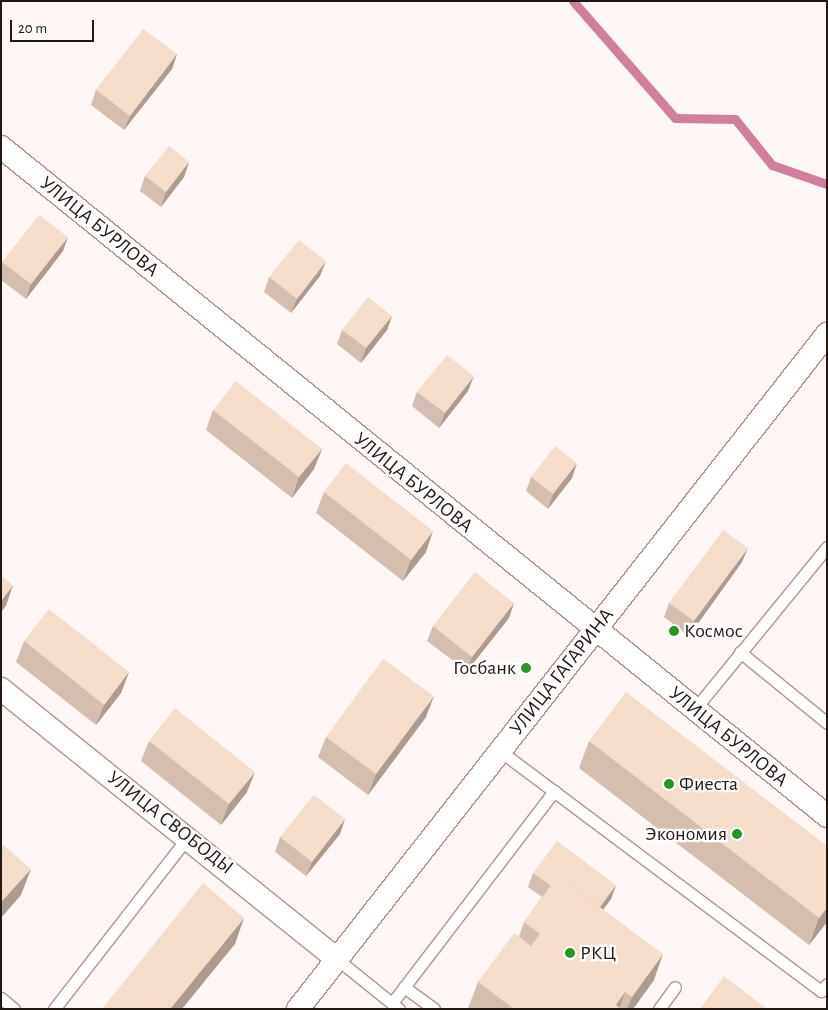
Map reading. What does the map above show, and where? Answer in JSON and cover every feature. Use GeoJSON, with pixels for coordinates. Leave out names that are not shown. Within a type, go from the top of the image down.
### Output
{"type":"FeatureCollection","features":[{"type":"Feature","properties":{"kind":"street","name":"УЛИЦА БУРЛОВА"},"geometry":{"type":"LineString","coordinates":[[1,147],[594,631],[827,816]]}},
{"type":"Feature","properties":{"kind":"street","name":"УЛИЦА ГАГАРИНА"},"geometry":{"type":"LineString","coordinates":[[298,1009],[827,334]]}},
{"type":"Feature","properties":{"kind":"street","name":"УЛИЦА СВОБОДЫ"},"geometry":{"type":"LineString","coordinates":[[1,689],[188,837],[337,959]]}},
{"type":"Feature","properties":{"kind":"lane"},"geometry":{"type":"LineString","coordinates":[[694,710],[827,547]]}},
{"type":"Feature","properties":{"kind":"lane"},"geometry":{"type":"LineString","coordinates":[[740,652],[827,723]]}},
{"type":"Feature","properties":{"kind":"lane"},"geometry":{"type":"LineString","coordinates":[[500,751],[821,991],[827,984]]}},
{"type":"Feature","properties":{"kind":"lane"},"geometry":{"type":"LineString","coordinates":[[337,959],[395,1006],[404,987],[554,790]]}},
{"type":"Feature","properties":{"kind":"lane"},"geometry":{"type":"LineString","coordinates":[[54,1009],[188,837]]}},
{"type":"Feature","properties":{"kind":"lane"},"geometry":{"type":"LineString","coordinates":[[404,987],[434,1009]]}},
{"type":"Feature","properties":{"kind":"lane"},"geometry":{"type":"LineString","coordinates":[[658,1009],[675,987]]}},
{"type":"Feature","properties":{"kind":"lane"},"geometry":{"type":"LineString","coordinates":[[1,998],[14,1009]]}},
{"type":"Feature","properties":{"kind":"building"},"geometry":{"type":"Polygon","coordinates":[[[143,29],[177,54],[130,116],[96,90],[143,29]]]}},
{"type":"Feature","properties":{"kind":"building"},"geometry":{"type":"Polygon","coordinates":[[[169,146],[189,162],[166,192],[145,176],[169,146]]]}},
{"type":"Feature","properties":{"kind":"building"},"geometry":{"type":"Polygon","coordinates":[[[39,215],[68,237],[31,284],[2,262],[39,215]]]}},
{"type":"Feature","properties":{"kind":"building"},"geometry":{"type":"Polygon","coordinates":[[[299,240],[326,261],[297,299],[269,277],[299,240]]]}},
{"type":"Feature","properties":{"kind":"building"},"geometry":{"type":"Polygon","coordinates":[[[368,297],[392,316],[366,348],[342,330],[368,297]]]}},
{"type":"Feature","properties":{"kind":"building"},"geometry":{"type":"Polygon","coordinates":[[[447,355],[474,376],[445,413],[417,392],[447,355]]]}},
{"type":"Feature","properties":{"kind":"building"},"geometry":{"type":"Polygon","coordinates":[[[236,381],[322,449],[299,477],[213,410],[236,381]]]}},
{"type":"Feature","properties":{"kind":"building"},"geometry":{"type":"Polygon","coordinates":[[[555,446],[577,463],[553,494],[531,477],[555,446]]]}},
{"type":"Feature","properties":{"kind":"building"},"geometry":{"type":"Polygon","coordinates":[[[346,463],[433,531],[411,560],[324,492],[346,463]]]}},
{"type":"Feature","properties":{"kind":"building"},"geometry":{"type":"Polygon","coordinates":[[[723,530],[748,548],[694,621],[669,603],[723,530]]]}},
{"type":"Feature","properties":{"kind":"building"},"geometry":{"type":"Polygon","coordinates":[[[475,572],[514,603],[472,657],[433,626],[475,572]]]}},
{"type":"Feature","properties":{"kind":"building"},"geometry":{"type":"Polygon","coordinates":[[[1,576],[13,585],[1,601],[1,576]]]}},
{"type":"Feature","properties":{"kind":"building"},"geometry":{"type":"Polygon","coordinates":[[[49,609],[129,672],[104,705],[24,641],[49,609]]]}},
{"type":"Feature","properties":{"kind":"building"},"geometry":{"type":"Polygon","coordinates":[[[383,659],[434,696],[376,774],[326,737],[383,659]]]}},
{"type":"Feature","properties":{"kind":"building"},"geometry":{"type":"Polygon","coordinates":[[[626,692],[827,846],[827,908],[819,918],[589,741],[626,692]]]}},
{"type":"Feature","properties":{"kind":"building"},"geometry":{"type":"Polygon","coordinates":[[[175,708],[255,772],[229,804],[149,741],[175,708]]]}},
{"type":"Feature","properties":{"kind":"building"},"geometry":{"type":"Polygon","coordinates":[[[314,795],[345,819],[312,862],[280,837],[314,795]]]}},
{"type":"Feature","properties":{"kind":"building"},"geometry":{"type":"Polygon","coordinates":[[[557,841],[616,885],[600,907],[558,876],[551,886],[533,873],[557,841]]]}},
{"type":"Feature","properties":{"kind":"building"},"geometry":{"type":"Polygon","coordinates":[[[1,843],[31,869],[1,902],[1,843]]]}},
{"type":"Feature","properties":{"kind":"building","name":"РКЦ"},"geometry":{"type":"Polygon","coordinates":[[[558,876],[663,954],[632,997],[625,992],[616,1005],[621,1009],[514,1009],[478,982],[514,933],[531,946],[540,934],[524,922],[558,876]]]}},
{"type":"Feature","properties":{"kind":"building"},"geometry":{"type":"Polygon","coordinates":[[[203,883],[244,918],[170,1009],[102,1009],[203,883]]]}},
{"type":"Feature","properties":{"kind":"building"},"geometry":{"type":"Polygon","coordinates":[[[724,976],[767,1009],[700,1009],[724,976]]]}},
{"type":"Feature","properties":{"kind":"waterway"},"geometry":{"type":"LineString","coordinates":[[573,1],[675,118],[735,119],[772,165],[827,184]]}},
{"type":"Feature","properties":{"kind":"place","name":"Космос"},"geometry":{"type":"Point","coordinates":[674,631]}},
{"type":"Feature","properties":{"kind":"place","name":"Госбанк"},"geometry":{"type":"Point","coordinates":[526,668]}},
{"type":"Feature","properties":{"kind":"place","name":"Фиеста"},"geometry":{"type":"Point","coordinates":[669,784]}},
{"type":"Feature","properties":{"kind":"place","name":"Экономия"},"geometry":{"type":"Point","coordinates":[737,834]}},
{"type":"Feature","properties":{"kind":"place","name":"РКЦ"},"geometry":{"type":"Point","coordinates":[570,953]}}]}
